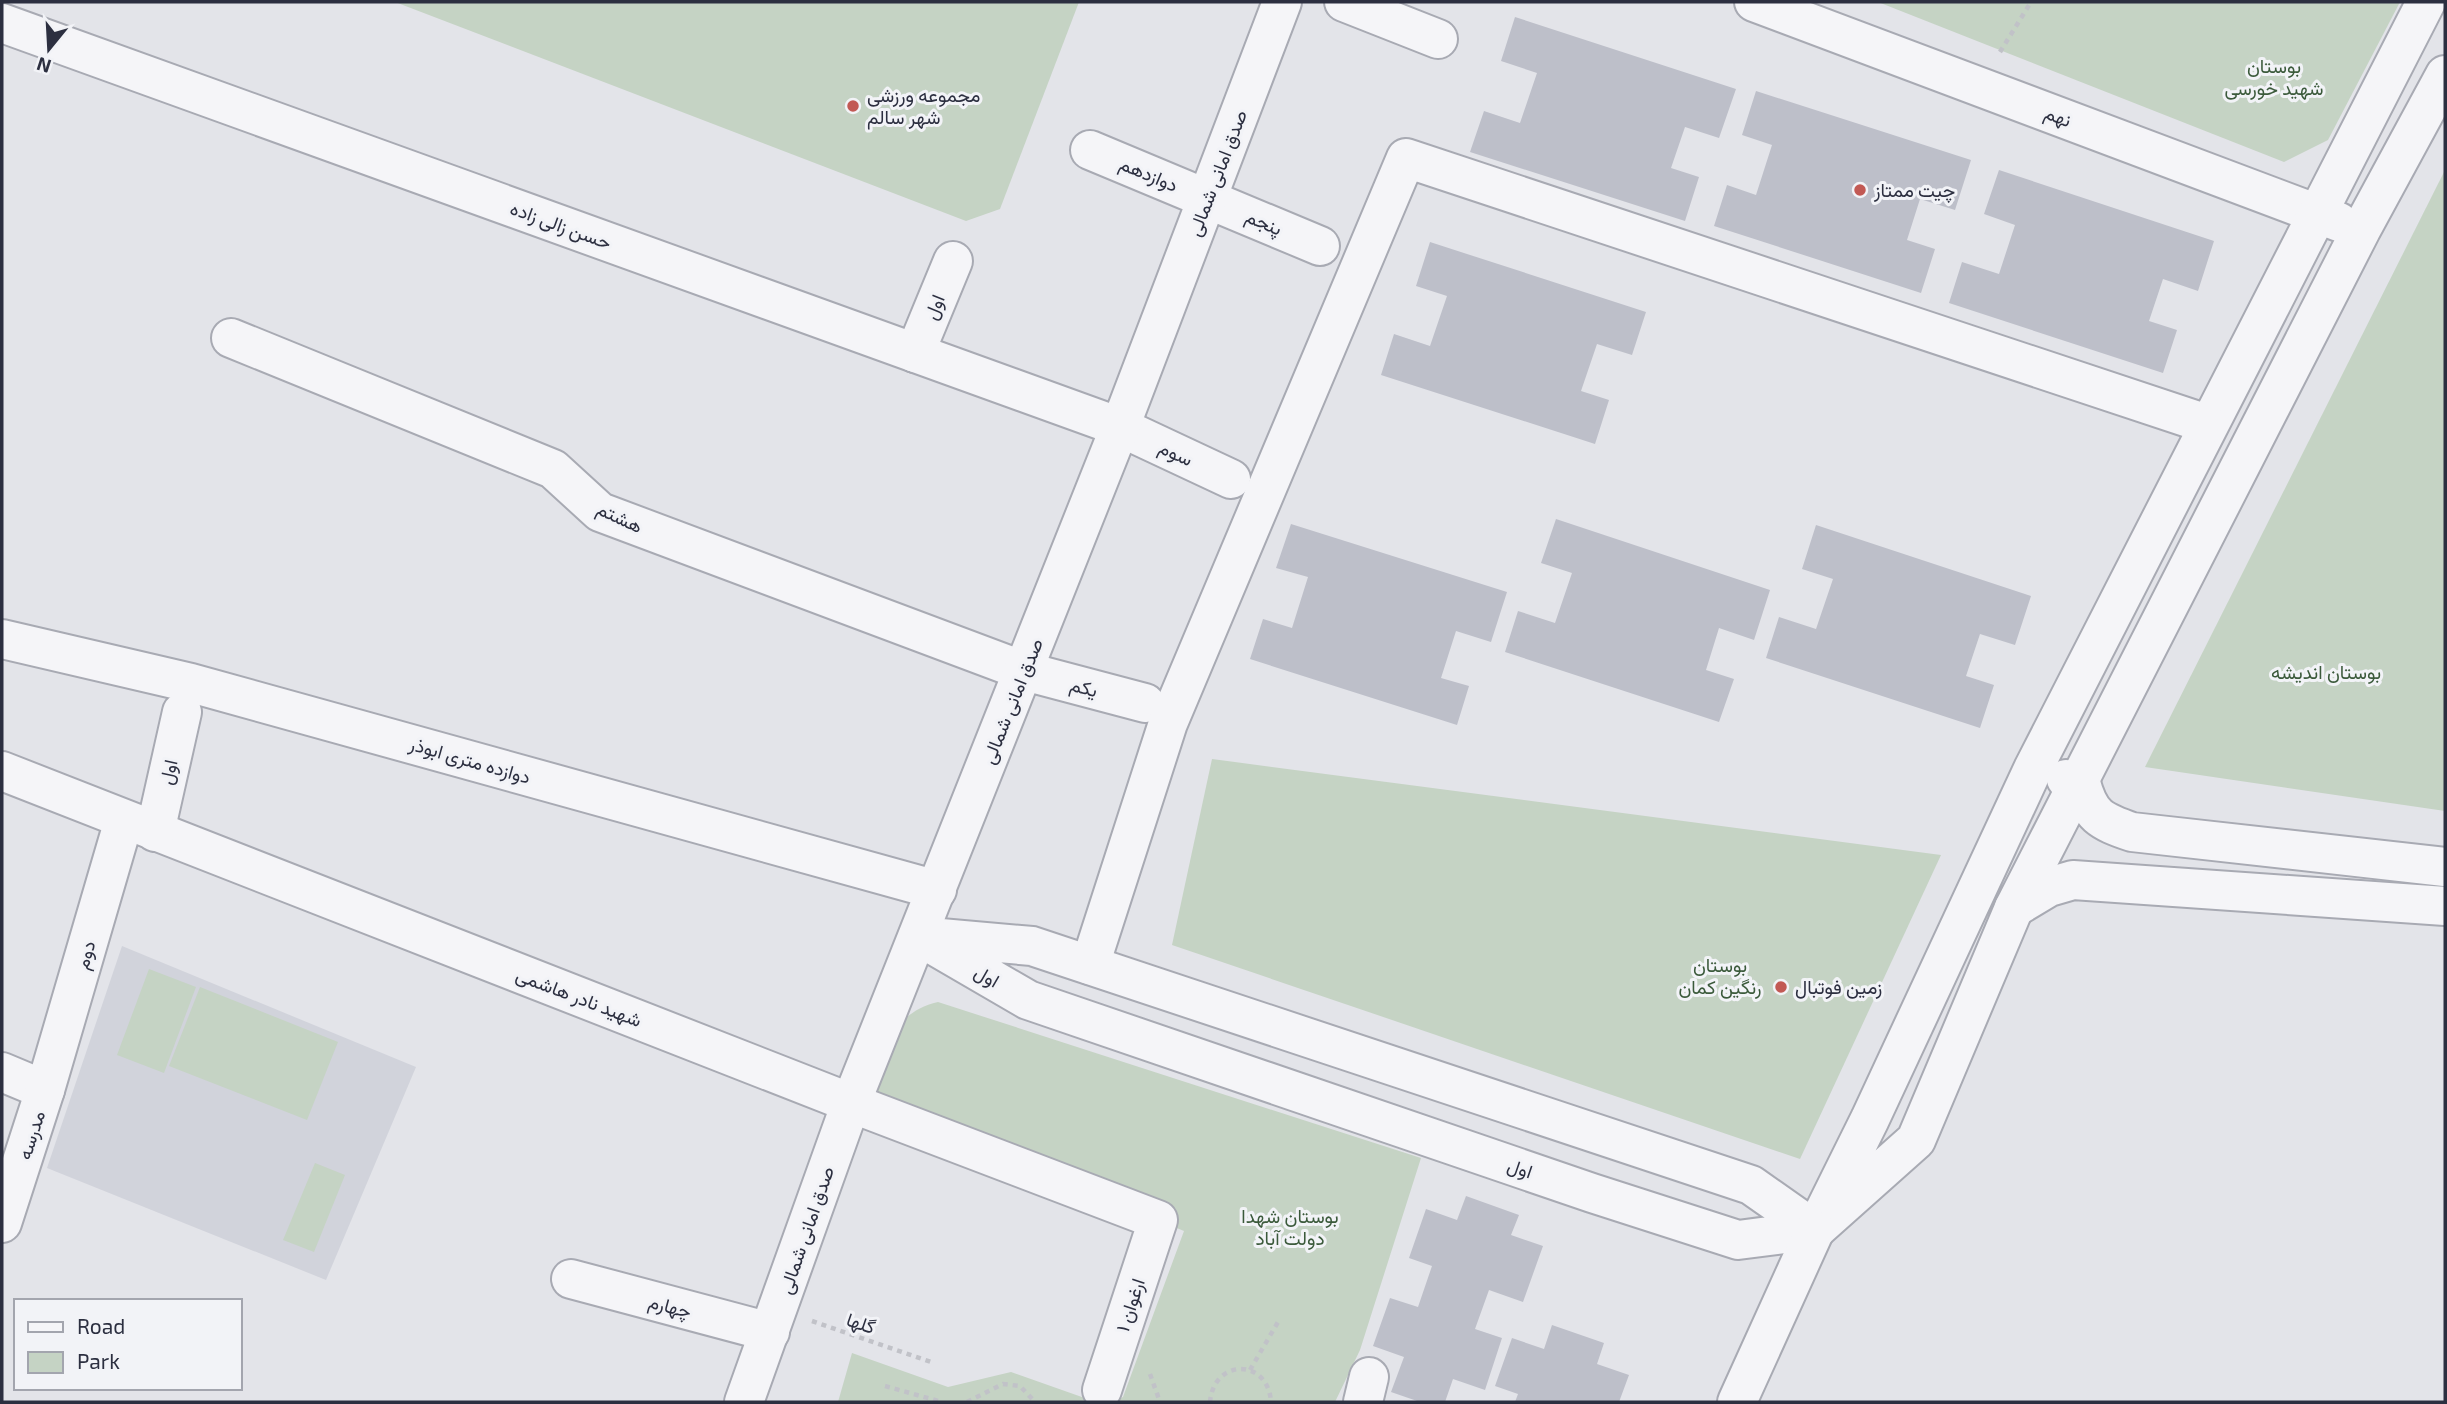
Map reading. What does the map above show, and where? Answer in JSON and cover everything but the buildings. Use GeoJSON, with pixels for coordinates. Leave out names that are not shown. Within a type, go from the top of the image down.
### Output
{"type":"FeatureCollection","features":[{"type":"Feature","properties":{"kind":"street","name":"صدق امانی شمالی"},"geometry":{"type":"LineString","coordinates":[[744,1402],[851,1103],[1120,427],[1282,2]]}},
{"type":"Feature","properties":{"kind":"street"},"geometry":{"type":"LineString","coordinates":[[1344,2],[1438,39]]}},
{"type":"Feature","properties":{"kind":"street","name":"نهم"},"geometry":{"type":"LineString","coordinates":[[1754,2],[2361,230]]}},
{"type":"Feature","properties":{"kind":"street"},"geometry":{"type":"LineString","coordinates":[[1737,1402],[1815,1230],[1871,1119],[2033,769],[2207,424],[2426,2]]}},
{"type":"Feature","properties":{"kind":"street","name":"حسن زالی زاده"},"geometry":{"type":"LineString","coordinates":[[2,23],[1120,427]]}},
{"type":"Feature","properties":{"kind":"street"},"geometry":{"type":"LineString","coordinates":[[1815,1230],[1916,1140],[2014,908],[2081,783],[2361,230],[2445,75]]}},
{"type":"Feature","properties":{"kind":"street","name":"دوازدهم"},"geometry":{"type":"LineString","coordinates":[[1090,150],[1207,199]]}},
{"type":"Feature","properties":{"kind":"street"},"geometry":{"type":"LineString","coordinates":[[1090,965],[1168,723],[1406,158],[2207,424]]}},
{"type":"Feature","properties":{"kind":"street","name":"پنجم"},"geometry":{"type":"LineString","coordinates":[[1207,199],[1320,246]]}},
{"type":"Feature","properties":{"kind":"street","name":"اول"},"geometry":{"type":"LineString","coordinates":[[915,353],[953,261]]}},
{"type":"Feature","properties":{"kind":"street","name":"هشتم"},"geometry":{"type":"LineString","coordinates":[[230,338],[554,469],[600,512],[1024,671]]}},
{"type":"Feature","properties":{"kind":"street","name":"سوم"},"geometry":{"type":"LineString","coordinates":[[1120,427],[1231,479]]}},
{"type":"Feature","properties":{"kind":"street","name":"دوازده متری ابوذر"},"geometry":{"type":"LineString","coordinates":[[2,639],[191,683],[937,890]]}},
{"type":"Feature","properties":{"kind":"street","name":"یکم"},"geometry":{"type":"LineString","coordinates":[[1024,671],[1145,703]]}},
{"type":"Feature","properties":{"kind":"street","name":"اول"},"geometry":{"type":"LineString","coordinates":[[140,826],[182,712]]}},
{"type":"Feature","properties":{"kind":"street"},"geometry":{"type":"LineString","coordinates":[[2033,769],[2081,783]]}},
{"type":"Feature","properties":{"kind":"street","name":"شهید نادر هاشمی"},"geometry":{"type":"LineString","coordinates":[[2,771],[1158,1220]]}},
{"type":"Feature","properties":{"kind":"street"},"geometry":{"type":"LineString","coordinates":[[2081,783],[2088,808],[2100,818],[2132,832],[2445,867]]}},
{"type":"Feature","properties":{"kind":"street","name":"دوم"},"geometry":{"type":"LineString","coordinates":[[45,1090],[140,826]]}},
{"type":"Feature","properties":{"kind":"street"},"geometry":{"type":"LineString","coordinates":[[2014,908],[2049,887],[2073,880],[2445,906]]}},
{"type":"Feature","properties":{"kind":"street","name":"اول"},"geometry":{"type":"LineString","coordinates":[[918,936],[1032,946],[1090,965],[1751,1185],[1815,1230]]}},
{"type":"Feature","properties":{"kind":"street","name":"اول"},"geometry":{"type":"LineString","coordinates":[[918,936],[1028,1000],[1618,1201],[1738,1240],[1815,1230]]}},
{"type":"Feature","properties":{"kind":"street","name":"مدرسه"},"geometry":{"type":"LineString","coordinates":[[2,1073],[45,1090],[2,1223]]}},
{"type":"Feature","properties":{"kind":"street","name":"ارغوان ۱"},"geometry":{"type":"LineString","coordinates":[[1102,1390],[1158,1220]]}},
{"type":"Feature","properties":{"kind":"street","name":"چهارم"},"geometry":{"type":"LineString","coordinates":[[571,1279],[774,1321]]}},
{"type":"Feature","properties":{"kind":"path"},"geometry":{"type":"LineString","coordinates":[[1979,86],[2031,2]]}},
{"type":"Feature","properties":{"kind":"path","name":"گلها"},"geometry":{"type":"LineString","coordinates":[[774,1321],[934,1363]]}},
{"type":"Feature","properties":{"kind":"path"},"geometry":{"type":"LineString","coordinates":[[1250,1370],[1278,1322]]}},
{"type":"Feature","properties":{"kind":"path"},"geometry":{"type":"LineString","coordinates":[[1210,1402],[1214,1383],[1221,1375],[1230,1371],[1250,1370],[1266,1383],[1271,1402]]}},
{"type":"Feature","properties":{"kind":"path"},"geometry":{"type":"LineString","coordinates":[[967,1402],[1003,1384],[1020,1386],[1035,1402]]}},
{"type":"Feature","properties":{"kind":"path"},"geometry":{"type":"LineString","coordinates":[[885,1386],[942,1402]]}},
{"type":"Feature","properties":{"kind":"shaded area"},"geometry":{"type":"Polygon","coordinates":[[[122,946],[416,1067],[326,1280],[47,1168],[122,946]]]}},
{"type":"Feature","properties":{"kind":"green space","name":"مجموعه ورزشی شهر سالم"},"geometry":{"type":"Polygon","coordinates":[[[395,2],[1079,2],[1000,209],[966,221],[395,2]]]}},
{"type":"Feature","properties":{"kind":"green space","name":"بوستان شهید خورسی"},"geometry":{"type":"Polygon","coordinates":[[[1878,2],[2400,2],[2328,140],[2284,162],[1878,2]]]}},
{"type":"Feature","properties":{"kind":"green space","name":"بوستان اندیشه"},"geometry":{"type":"Polygon","coordinates":[[[2445,170],[2445,811],[2145,767],[2445,170]]]}},
{"type":"Feature","properties":{"kind":"green space","name":"بوستان رنگین کمان"},"geometry":{"type":"Polygon","coordinates":[[[1212,759],[1941,855],[1800,1159],[1172,945],[1212,759]]]}},
{"type":"Feature","properties":{"kind":"green space"},"geometry":{"type":"Polygon","coordinates":[[[149,969],[196,987],[164,1073],[117,1055],[149,969]]]}},
{"type":"Feature","properties":{"kind":"green space"},"geometry":{"type":"Polygon","coordinates":[[[200,987],[338,1042],[307,1120],[169,1066],[200,987]]]}},
{"type":"Feature","properties":{"kind":"green space","name":"بوستان شهدا دولت آباد"},"geometry":{"type":"Polygon","coordinates":[[[938,1002],[1421,1158],[1360,1350],[1335,1402],[1112,1402],[1123,1397],[1184,1231],[876,1103],[881,1070],[890,1040],[908,1017],[921,1008],[938,1002]]]}},
{"type":"Feature","properties":{"kind":"green space"},"geometry":{"type":"Polygon","coordinates":[[[315,1163],[345,1175],[314,1252],[283,1240],[315,1163]]]}},
{"type":"Feature","properties":{"kind":"green space"},"geometry":{"type":"Polygon","coordinates":[[[852,1353],[948,1387],[1011,1372],[1096,1402],[838,1402],[852,1353]]]}},
{"type":"Feature","properties":{"kind":"place","name":"مجموعه ورزشی شهر سالم"},"geometry":{"type":"Point","coordinates":[853,106]}},
{"type":"Feature","properties":{"kind":"place","name":"چیت ممتاز"},"geometry":{"type":"Point","coordinates":[1860,190]}},
{"type":"Feature","properties":{"kind":"place","name":"زمین فوتبال"},"geometry":{"type":"Point","coordinates":[1781,987]}}]}
